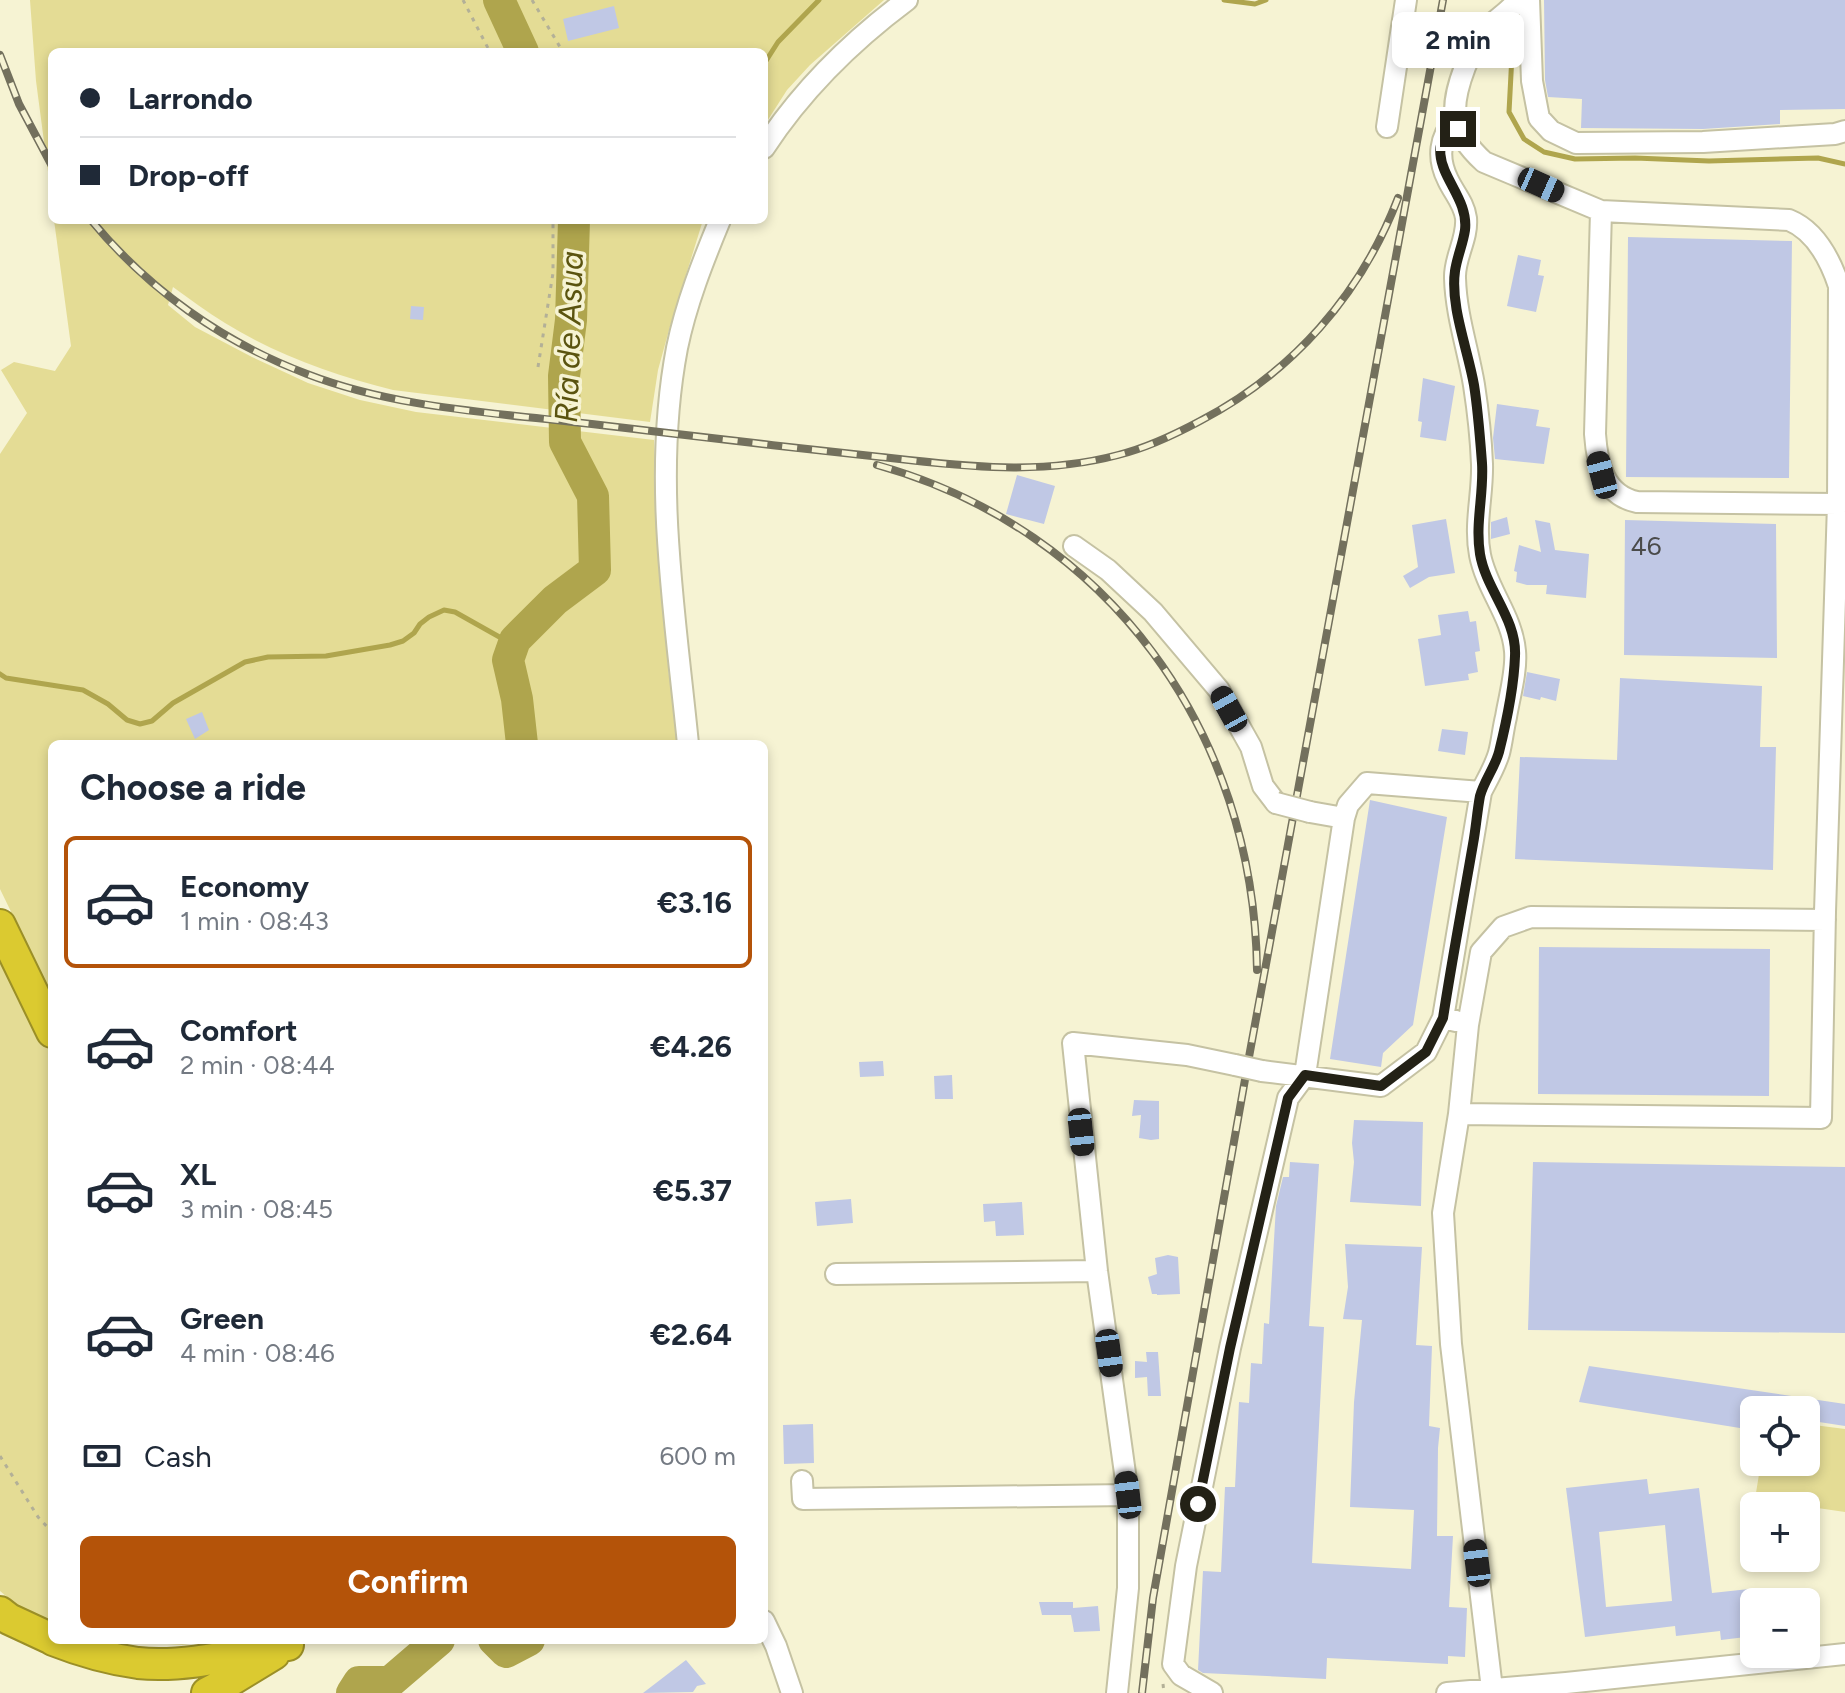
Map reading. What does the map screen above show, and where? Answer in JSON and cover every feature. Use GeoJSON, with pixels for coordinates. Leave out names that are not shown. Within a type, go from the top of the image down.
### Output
{"type":"FeatureCollection","features":[{"type":"Feature","properties":{"kind":"highway"},"geometry":{"type":"LineString","coordinates":[[0,925],[48,1024]]}},
{"type":"Feature","properties":{"kind":"highway"},"geometry":{"type":"LineString","coordinates":[[0,1612],[48,1638]]}},
{"type":"Feature","properties":{"kind":"highway"},"geometry":{"type":"LineString","coordinates":[[64,1644],[109,1658],[153,1663],[191,1661],[282,1644]]}},
{"type":"Feature","properties":{"kind":"highway"},"geometry":{"type":"LineString","coordinates":[[207,1693],[290,1644]]}},
{"type":"Feature","properties":{"kind":"street"},"geometry":{"type":"LineString","coordinates":[[768,142],[826,70],[907,0]]}},
{"type":"Feature","properties":{"kind":"street"},"geometry":{"type":"LineString","coordinates":[[1387,127],[1406,0]]}},
{"type":"Feature","properties":{"kind":"street"},"geometry":{"type":"LineString","coordinates":[[1459,1114],[1821,1118],[1838,504],[1839,286],[1821,247],[1801,225],[1789,220],[1601,211],[1484,162],[1470,149],[1458,129],[1456,90],[1471,50],[1486,29],[1518,0]]}},
{"type":"Feature","properties":{"kind":"street"},"geometry":{"type":"LineString","coordinates":[[1529,0],[1532,81],[1539,118],[1551,131],[1576,143],[1703,142],[1845,131]]}},
{"type":"Feature","properties":{"kind":"street"},"geometry":{"type":"LineString","coordinates":[[1117,1693],[1128,1588],[1128,1495],[1097,1271],[1073,1043],[1187,1055],[1262,1071],[1381,1086],[1426,1052],[1443,1018],[1481,792],[1499,755],[1516,653],[1508,619],[1484,571],[1480,552],[1478,519],[1482,467],[1474,385],[1456,297],[1455,271],[1463,245],[1465,215],[1462,203],[1448,181],[1441,149],[1448,127],[1456,119]]}},
{"type":"Feature","properties":{"kind":"street"},"geometry":{"type":"LineString","coordinates":[[1601,211],[1595,434],[1602,475],[1613,489],[1626,499],[1637,502],[1838,504]]}},
{"type":"Feature","properties":{"kind":"street"},"geometry":{"type":"LineString","coordinates":[[688,740],[666,529],[665,462],[678,345],[697,277],[718,224]]}},
{"type":"Feature","properties":{"kind":"street"},"geometry":{"type":"LineString","coordinates":[[1074,546],[1108,570],[1153,612],[1219,690],[1251,747],[1263,786],[1276,803],[1344,818]]}},
{"type":"Feature","properties":{"kind":"street"},"geometry":{"type":"LineString","coordinates":[[1212,1693],[1181,1675],[1173,1664],[1186,1566],[1230,1348],[1288,1098],[1305,1075],[1344,818],[1348,805],[1367,783],[1481,792]]}},
{"type":"Feature","properties":{"kind":"street"},"geometry":{"type":"LineString","coordinates":[[1492,1689],[1451,1344],[1443,1213],[1481,952],[1503,927],[1531,917],[1825,920]]}},
{"type":"Feature","properties":{"kind":"street"},"geometry":{"type":"LineString","coordinates":[[1443,1018],[1468,1025]]}},
{"type":"Feature","properties":{"kind":"street"},"geometry":{"type":"LineString","coordinates":[[836,1274],[1097,1271]]}},
{"type":"Feature","properties":{"kind":"street"},"geometry":{"type":"LineString","coordinates":[[802,1481],[803,1499],[1128,1495]]}},
{"type":"Feature","properties":{"kind":"street"},"geometry":{"type":"LineString","coordinates":[[768,1629],[792,1693]]}},
{"type":"Feature","properties":{"kind":"street"},"geometry":{"type":"LineString","coordinates":[[1447,1693],[1567,1688],[1845,1654]]}},
{"type":"Feature","properties":{"kind":"path"},"geometry":{"type":"LineString","coordinates":[[463,0],[488,48]]}},
{"type":"Feature","properties":{"kind":"path"},"geometry":{"type":"LineString","coordinates":[[532,0],[561,48]]}},
{"type":"Feature","properties":{"kind":"path"},"geometry":{"type":"LineString","coordinates":[[538,367],[553,273],[553,224]]}},
{"type":"Feature","properties":{"kind":"path"},"geometry":{"type":"LineString","coordinates":[[0,1456],[48,1528]]}},
{"type":"Feature","properties":{"kind":"shaded area"},"geometry":{"type":"Polygon","coordinates":[[[30,0],[884,0],[810,65],[787,90],[768,120],[768,48],[48,48],[48,172],[36,81],[30,0]]]}},
{"type":"Feature","properties":{"kind":"shaded area"},"geometry":{"type":"Polygon","coordinates":[[[55,224],[702,224],[658,370],[650,422],[393,390],[328,371],[265,345],[218,319],[173,287],[168,305],[195,327],[252,357],[308,383],[360,400],[416,412],[654,440],[660,569],[669,676],[679,740],[48,740],[48,988],[0,889],[0,454],[27,413],[1,370],[14,362],[55,371],[71,346],[55,224]]]}},
{"type":"Feature","properties":{"kind":"shaded area"},"geometry":{"type":"Polygon","coordinates":[[[0,956],[48,1046],[48,1621],[18,1606],[0,1591],[0,956]]]}},
{"type":"Feature","properties":{"kind":"shaded area"},"geometry":{"type":"Polygon","coordinates":[[[1820,1426],[1845,1429],[1845,1512],[1820,1508],[1820,1492],[1756,1492],[1759,1476],[1820,1476],[1820,1426]]]}},
{"type":"Feature","properties":{"kind":"building"},"geometry":{"type":"Polygon","coordinates":[[[1544,0],[1845,0],[1845,109],[1780,110],[1780,124],[1703,129],[1581,128],[1582,99],[1548,97],[1544,0]]]}},
{"type":"Feature","properties":{"kind":"building"},"geometry":{"type":"Polygon","coordinates":[[[614,6],[619,28],[568,41],[563,19],[614,6]]]}},
{"type":"Feature","properties":{"kind":"building"},"geometry":{"type":"Polygon","coordinates":[[[1628,237],[1792,241],[1789,478],[1626,477],[1628,237]]]}},
{"type":"Feature","properties":{"kind":"building"},"geometry":{"type":"Polygon","coordinates":[[[1518,255],[1541,260],[1538,275],[1544,276],[1536,312],[1507,306],[1518,255]]]}},
{"type":"Feature","properties":{"kind":"building"},"geometry":{"type":"Polygon","coordinates":[[[411,306],[424,307],[423,320],[410,319],[411,306]]]}},
{"type":"Feature","properties":{"kind":"building"},"geometry":{"type":"Polygon","coordinates":[[[1423,378],[1455,386],[1446,441],[1420,437],[1422,422],[1418,421],[1423,378]]]}},
{"type":"Feature","properties":{"kind":"building"},"geometry":{"type":"Polygon","coordinates":[[[1497,404],[1539,410],[1536,426],[1550,428],[1544,464],[1495,459],[1493,438],[1497,404]]]}},
{"type":"Feature","properties":{"kind":"building"},"geometry":{"type":"Polygon","coordinates":[[[1017,475],[1055,486],[1044,524],[1006,514],[1017,475]]]}},
{"type":"Feature","properties":{"kind":"building"},"geometry":{"type":"Polygon","coordinates":[[[1507,517],[1510,534],[1491,539],[1491,522],[1507,517]]]}},
{"type":"Feature","properties":{"kind":"building"},"geometry":{"type":"Polygon","coordinates":[[[1446,519],[1455,573],[1429,577],[1410,588],[1403,576],[1418,567],[1412,525],[1446,519]]]}},
{"type":"Feature","properties":{"kind":"building"},"geometry":{"type":"Polygon","coordinates":[[[1535,520],[1550,523],[1555,550],[1589,554],[1586,598],[1546,594],[1547,585],[1516,582],[1517,572],[1514,571],[1519,545],[1541,552],[1535,520]]]}},
{"type":"Feature","properties":{"kind":"building"},"geometry":{"type":"Polygon","coordinates":[[[1625,520],[1776,524],[1777,658],[1624,655],[1625,520]]]}},
{"type":"Feature","properties":{"kind":"building"},"geometry":{"type":"Polygon","coordinates":[[[1468,611],[1470,622],[1476,621],[1480,651],[1475,652],[1478,672],[1468,674],[1469,680],[1425,686],[1418,639],[1441,635],[1438,615],[1468,611]]]}},
{"type":"Feature","properties":{"kind":"building"},"geometry":{"type":"Polygon","coordinates":[[[1527,672],[1560,679],[1556,701],[1523,696],[1527,672]]]}},
{"type":"Feature","properties":{"kind":"building"},"geometry":{"type":"Polygon","coordinates":[[[1620,678],[1762,686],[1760,747],[1776,747],[1773,870],[1515,859],[1520,757],[1617,760],[1620,678]]]}},
{"type":"Feature","properties":{"kind":"building"},"geometry":{"type":"Polygon","coordinates":[[[202,712],[209,730],[195,739],[186,719],[202,712]]]}},
{"type":"Feature","properties":{"kind":"building"},"geometry":{"type":"Polygon","coordinates":[[[1442,729],[1468,732],[1465,755],[1438,751],[1442,729]]]}},
{"type":"Feature","properties":{"kind":"building"},"geometry":{"type":"Polygon","coordinates":[[[1370,800],[1447,817],[1413,1025],[1383,1053],[1381,1067],[1330,1059],[1370,800]]]}},
{"type":"Feature","properties":{"kind":"building"},"geometry":{"type":"Polygon","coordinates":[[[1539,947],[1770,949],[1769,1096],[1538,1094],[1539,947]]]}},
{"type":"Feature","properties":{"kind":"building"},"geometry":{"type":"Polygon","coordinates":[[[883,1061],[884,1076],[860,1077],[859,1062],[883,1061]]]}},
{"type":"Feature","properties":{"kind":"building"},"geometry":{"type":"Polygon","coordinates":[[[952,1075],[953,1099],[935,1099],[934,1076],[952,1075]]]}},
{"type":"Feature","properties":{"kind":"building"},"geometry":{"type":"Polygon","coordinates":[[[1134,1100],[1159,1101],[1159,1139],[1139,1138],[1141,1115],[1132,1116],[1134,1100]]]}},
{"type":"Feature","properties":{"kind":"building"},"geometry":{"type":"Polygon","coordinates":[[[1354,1120],[1423,1122],[1421,1206],[1350,1202],[1354,1120]]]}},
{"type":"Feature","properties":{"kind":"building"},"geometry":{"type":"Polygon","coordinates":[[[1290,1162],[1319,1164],[1309,1326],[1324,1327],[1312,1563],[1411,1569],[1414,1510],[1350,1507],[1354,1402],[1362,1320],[1343,1319],[1348,1287],[1345,1244],[1422,1247],[1416,1345],[1432,1346],[1429,1426],[1440,1428],[1437,1536],[1453,1536],[1449,1607],[1467,1608],[1465,1657],[1448,1656],[1448,1664],[1327,1658],[1326,1679],[1203,1673],[1198,1670],[1203,1571],[1221,1572],[1225,1487],[1235,1487],[1239,1402],[1249,1403],[1251,1363],[1262,1364],[1264,1323],[1269,1324],[1276,1206],[1283,1177],[1289,1177],[1290,1162]]]}},
{"type":"Feature","properties":{"kind":"building"},"geometry":{"type":"Polygon","coordinates":[[[1533,1162],[1845,1167],[1845,1333],[1528,1330],[1533,1162]]]}},
{"type":"Feature","properties":{"kind":"building"},"geometry":{"type":"Polygon","coordinates":[[[851,1199],[853,1223],[817,1226],[815,1202],[851,1199]]]}},
{"type":"Feature","properties":{"kind":"building"},"geometry":{"type":"Polygon","coordinates":[[[1022,1202],[1024,1235],[996,1236],[995,1221],[984,1222],[983,1204],[1022,1202]]]}},
{"type":"Feature","properties":{"kind":"building"},"geometry":{"type":"Polygon","coordinates":[[[1168,1255],[1178,1257],[1180,1294],[1152,1294],[1148,1277],[1157,1274],[1155,1258],[1168,1255]]]}},
{"type":"Feature","properties":{"kind":"building"},"geometry":{"type":"Polygon","coordinates":[[[1146,1352],[1158,1352],[1161,1396],[1148,1396],[1147,1377],[1135,1378],[1135,1361],[1147,1362],[1146,1352]]]}},
{"type":"Feature","properties":{"kind":"building"},"geometry":{"type":"Polygon","coordinates":[[[1589,1366],[1791,1396],[1740,1396],[1740,1428],[1579,1402],[1589,1366]]]}},
{"type":"Feature","properties":{"kind":"building"},"geometry":{"type":"Polygon","coordinates":[[[1820,1400],[1845,1404],[1845,1426],[1820,1422],[1820,1400]]]}},
{"type":"Feature","properties":{"kind":"building"},"geometry":{"type":"Polygon","coordinates":[[[813,1424],[814,1463],[784,1464],[783,1425],[813,1424]]]}},
{"type":"Feature","properties":{"kind":"building"},"geometry":{"type":"Polygon","coordinates":[[[1647,1479],[1649,1494],[1699,1488],[1712,1593],[1740,1590],[1740,1638],[1721,1640],[1720,1631],[1676,1636],[1675,1626],[1585,1637],[1566,1488],[1647,1479]],[[1665,1525],[1599,1532],[1606,1607],[1672,1601],[1665,1525]]]}},
{"type":"Feature","properties":{"kind":"building"},"geometry":{"type":"Polygon","coordinates":[[[1039,1602],[1073,1602],[1073,1608],[1098,1606],[1100,1631],[1074,1632],[1071,1615],[1042,1615],[1039,1602]]]}},
{"type":"Feature","properties":{"kind":"building"},"geometry":{"type":"Polygon","coordinates":[[[686,1660],[706,1684],[697,1686],[693,1692],[643,1693],[686,1660]]]}},
{"type":"Feature","properties":{"kind":"waterway","name":"Ría de Asua"},"geometry":{"type":"LineString","coordinates":[[499,0],[521,48]]}},
{"type":"Feature","properties":{"kind":"waterway"},"geometry":{"type":"LineString","coordinates":[[768,58],[778,42],[819,0]]}},
{"type":"Feature","properties":{"kind":"waterway"},"geometry":{"type":"LineString","coordinates":[[1224,0],[1255,4],[1266,0]]}},
{"type":"Feature","properties":{"kind":"waterway"},"geometry":{"type":"LineString","coordinates":[[1506,34],[1512,55],[1509,112],[1524,139],[1544,152],[1575,159],[1709,161],[1818,158],[1845,164]]}},
{"type":"Feature","properties":{"kind":"waterway","name":"Ría de Asua"},"geometry":{"type":"LineString","coordinates":[[522,740],[508,660],[515,640],[555,600],[595,570],[593,496],[565,442],[564,376],[571,320],[574,224]]}},
{"type":"Feature","properties":{"kind":"waterway"},"geometry":{"type":"LineString","coordinates":[[0,674],[6,678],[83,690],[108,704],[127,720],[140,724],[152,721],[173,703],[245,662],[268,657],[326,656],[390,645],[403,641],[429,617],[444,610],[455,612],[503,639],[515,640]]}},
{"type":"Feature","properties":{"kind":"waterway"},"geometry":{"type":"LineString","coordinates":[[352,1693],[359,1682],[390,1682],[434,1644]]}},
{"type":"Feature","properties":{"kind":"waterway"},"geometry":{"type":"LineString","coordinates":[[498,1644],[506,1652],[521,1644]]}},
{"type":"Feature","properties":{"kind":"railway"},"geometry":{"type":"LineString","coordinates":[[1142,1693],[1153,1598],[1249,1057],[1443,0]]}},
{"type":"Feature","properties":{"kind":"railway"},"geometry":{"type":"LineString","coordinates":[[0,55],[19,104],[48,158]]}},
{"type":"Feature","properties":{"kind":"railway"},"geometry":{"type":"LineString","coordinates":[[95,224],[162,291],[216,329],[276,361],[360,391],[414,403],[497,414],[940,463],[1029,467],[1088,461],[1149,445],[1200,421],[1265,380],[1320,328],[1343,299],[1383,233],[1398,198]]}},
{"type":"Feature","properties":{"kind":"railway"},"geometry":{"type":"LineString","coordinates":[[877,465],[960,496],[1034,538],[1098,591],[1153,653],[1197,723],[1229,800],[1249,883],[1257,970]]}},
{"type":"Feature","properties":{"kind":"route"},"geometry":{"type":"LineString","coordinates":[[1198,1504],[1230,1348],[1288,1098],[1305,1075],[1381,1086],[1426,1052],[1443,1018],[1481,792],[1499,755],[1516,653],[1508,619],[1484,571],[1480,552],[1478,519],[1482,467],[1474,385],[1456,297],[1455,271],[1463,245],[1465,215],[1462,203],[1448,181],[1441,149],[1442,139],[1456,119],[1458,129]]}}]}
